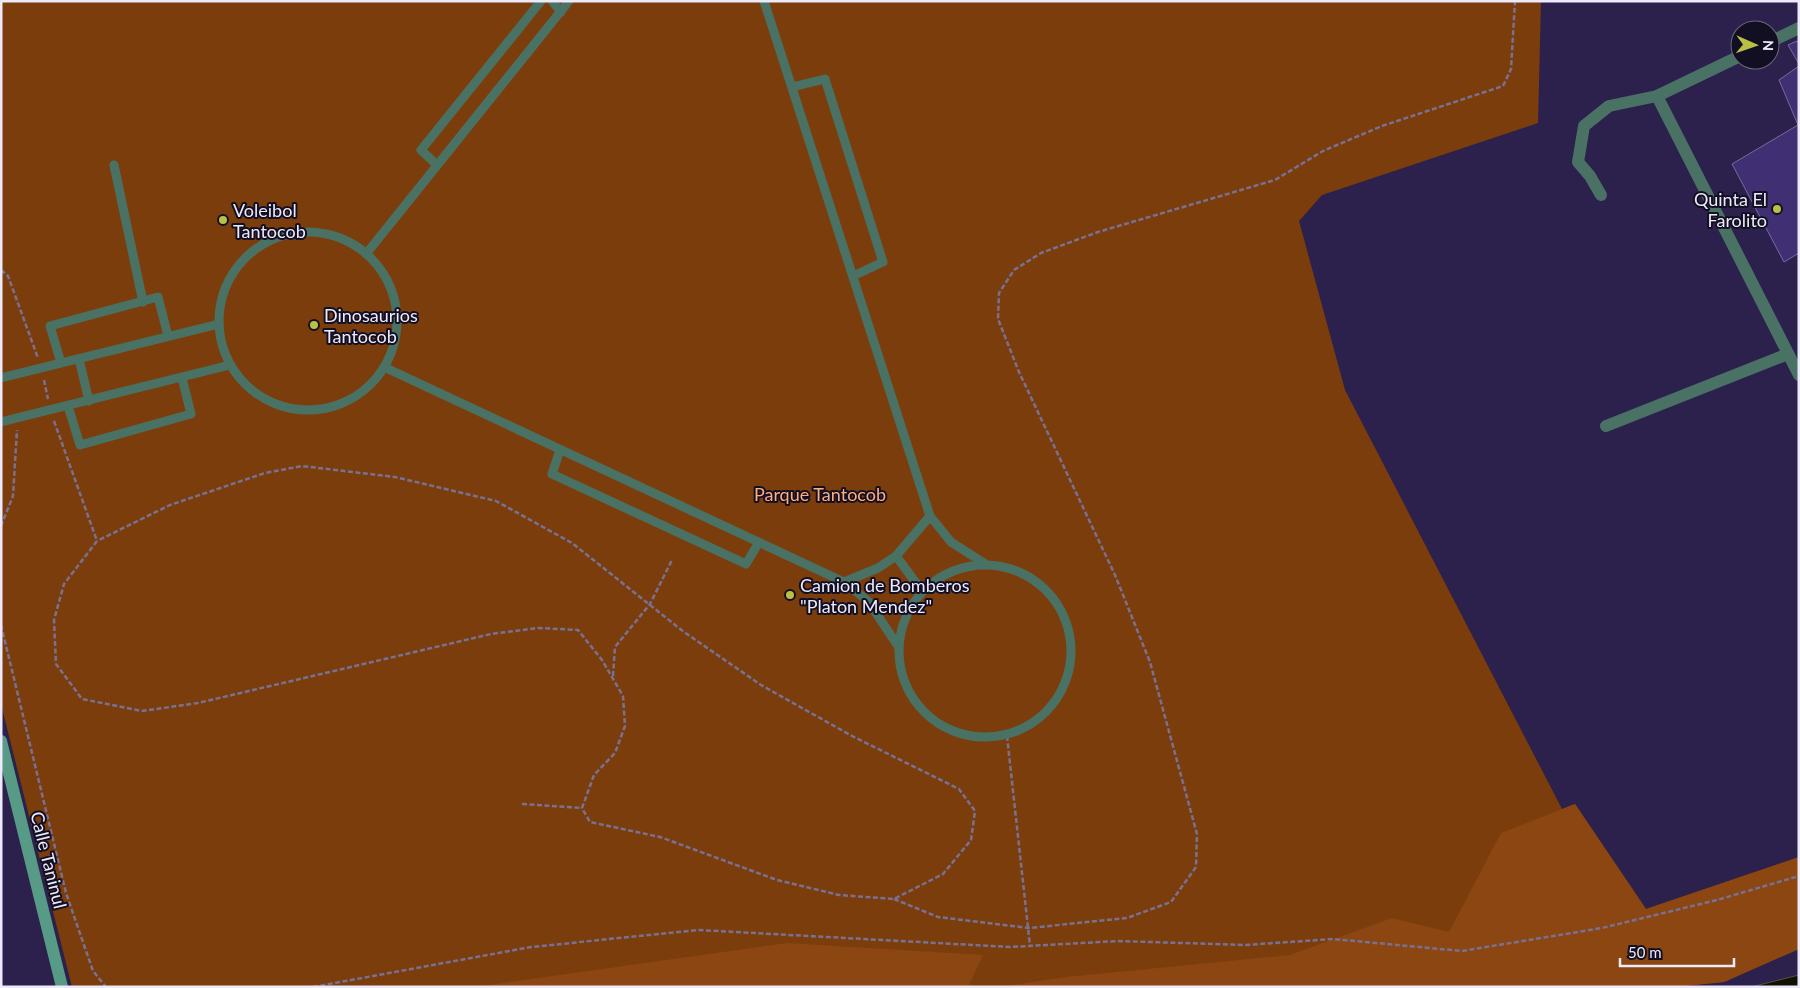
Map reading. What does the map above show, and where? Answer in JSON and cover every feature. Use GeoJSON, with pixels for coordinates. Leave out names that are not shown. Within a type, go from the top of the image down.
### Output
{"type":"FeatureCollection","features":[{"type":"Feature","properties":{"kind":"street"},"geometry":{"type":"LineString","coordinates":[[1780,37],[1799,28]]}},
{"type":"Feature","properties":{"kind":"street"},"geometry":{"type":"LineString","coordinates":[[1600,195],[1590,176],[1578,162],[1584,126],[1609,106],[1657,96],[1730,61]]}},
{"type":"Feature","properties":{"kind":"street"},"geometry":{"type":"LineString","coordinates":[[1657,96],[1799,375]]}},
{"type":"Feature","properties":{"kind":"street"},"geometry":{"type":"LineString","coordinates":[[1606,426],[1788,354]]}},
{"type":"Feature","properties":{"kind":"street","name":"Calle Taninul"},"geometry":{"type":"LineString","coordinates":[[1,741],[62,987]]}},
{"type":"Feature","properties":{"kind":"lane"},"geometry":{"type":"LineString","coordinates":[[437,165],[421,150],[541,1]]}},
{"type":"Feature","properties":{"kind":"lane"},"geometry":{"type":"LineString","coordinates":[[552,1],[561,12]]}},
{"type":"Feature","properties":{"kind":"lane"},"geometry":{"type":"LineString","coordinates":[[366,254],[569,1]]}},
{"type":"Feature","properties":{"kind":"lane"},"geometry":{"type":"LineString","coordinates":[[764,1],[930,516],[951,542],[987,565]]}},
{"type":"Feature","properties":{"kind":"lane"},"geometry":{"type":"LineString","coordinates":[[792,87],[824,79],[828,88],[883,262],[853,276]]}},
{"type":"Feature","properties":{"kind":"lane"},"geometry":{"type":"LineString","coordinates":[[114,165],[143,302]]}},
{"type":"Feature","properties":{"kind":"lane"},"geometry":{"type":"LineString","coordinates":[[313,232],[341,238],[366,254],[386,278],[396,307],[395,338],[384,367],[364,391],[337,406],[306,411],[276,405],[249,389],[230,365],[222,345],[219,324],[223,295],[236,269],[257,248],[283,235],[313,232]]}},
{"type":"Feature","properties":{"kind":"lane"},"geometry":{"type":"LineString","coordinates":[[61,363],[50,326],[158,298],[168,336]]}},
{"type":"Feature","properties":{"kind":"lane"},"geometry":{"type":"LineString","coordinates":[[1,378],[219,324]]}},
{"type":"Feature","properties":{"kind":"lane"},"geometry":{"type":"LineString","coordinates":[[79,359],[89,401]]}},
{"type":"Feature","properties":{"kind":"lane"},"geometry":{"type":"LineString","coordinates":[[1,422],[230,365]]}},
{"type":"Feature","properties":{"kind":"lane"},"geometry":{"type":"LineString","coordinates":[[384,367],[844,582],[868,601],[898,646]]}},
{"type":"Feature","properties":{"kind":"lane"},"geometry":{"type":"LineString","coordinates":[[68,406],[80,445],[191,414],[182,378]]}},
{"type":"Feature","properties":{"kind":"lane"},"geometry":{"type":"LineString","coordinates":[[560,450],[552,474],[746,564],[759,542]]}},
{"type":"Feature","properties":{"kind":"lane"},"geometry":{"type":"LineString","coordinates":[[844,582],[878,568],[896,556],[930,516]]}},
{"type":"Feature","properties":{"kind":"lane"},"geometry":{"type":"LineString","coordinates":[[896,556],[922,591]]}},
{"type":"Feature","properties":{"kind":"lane"},"geometry":{"type":"LineString","coordinates":[[975,564],[987,565],[1005,566],[1032,578],[1054,599],[1068,626],[1072,656],[1066,683],[1052,706],[1032,725],[1007,736],[980,739],[953,733],[930,719],[912,698],[901,673],[898,646],[905,616],[922,591],[946,573],[975,564]]}},
{"type":"Feature","properties":{"kind":"path"},"geometry":{"type":"LineString","coordinates":[[894,899],[943,874],[971,840],[975,811],[959,789],[852,736],[761,685],[684,632],[572,542],[496,501],[395,477],[321,468],[302,466],[265,473],[170,504],[97,541],[64,584],[54,620],[56,664],[82,699],[142,711],[198,703],[491,634],[538,628],[578,630],[602,660],[623,696],[625,726],[615,753],[594,775],[582,808],[590,822],[660,836],[777,880],[839,894],[894,899],[938,918],[1028,928],[1127,918],[1172,902],[1196,867],[1197,834],[1150,662],[1115,575],[1018,372],[998,318],[999,294],[1014,270],[1041,253],[1098,232],[1275,180],[1323,151],[1382,126],[1503,86],[1511,69],[1515,1]]}},
{"type":"Feature","properties":{"kind":"path"},"geometry":{"type":"LineString","coordinates":[[1,270],[8,276],[30,332],[41,368],[50,410],[97,541]]}},
{"type":"Feature","properties":{"kind":"path"},"geometry":{"type":"LineString","coordinates":[[1,526],[13,496],[17,418]]}},
{"type":"Feature","properties":{"kind":"path"},"geometry":{"type":"LineString","coordinates":[[612,677],[615,647],[650,604],[672,560]]}},
{"type":"Feature","properties":{"kind":"path"},"geometry":{"type":"LineString","coordinates":[[1,625],[66,893],[93,971],[106,987]]}},
{"type":"Feature","properties":{"kind":"path"},"geometry":{"type":"LineString","coordinates":[[1007,736],[1030,946]]}},
{"type":"Feature","properties":{"kind":"path"},"geometry":{"type":"LineString","coordinates":[[522,804],[582,808]]}},
{"type":"Feature","properties":{"kind":"path"},"geometry":{"type":"LineString","coordinates":[[313,987],[531,947],[699,930],[1010,947],[1118,941],[1245,945],[1333,939],[1462,952],[1602,928],[1717,900],[1799,876]]}},
{"type":"Feature","properties":{"kind":"green space","name":"Parque Tantocob"},"geometry":{"type":"Polygon","coordinates":[[[1,1],[1541,1],[1538,123],[1322,195],[1299,221],[1345,390],[1562,809],[1575,804],[1646,909],[1799,857],[1799,949],[1724,982],[1674,987],[72,987],[1,704],[1,1]]]}},
{"type":"Feature","properties":{"kind":"shaded area"},"geometry":{"type":"Polygon","coordinates":[[[1575,804],[1646,909],[1799,857],[1799,949],[1724,982],[1674,987],[1000,987],[1066,977],[1290,955],[1392,918],[1449,932],[1501,833],[1575,804]]]}},
{"type":"Feature","properties":{"kind":"shaded area"},"geometry":{"type":"Polygon","coordinates":[[[787,943],[983,955],[968,987],[474,987],[787,943]]]}},
{"type":"Feature","properties":{"kind":"shaded area"},"geometry":{"type":"Polygon","coordinates":[[[1799,975],[1799,987],[1751,987],[1799,975]]]}},
{"type":"Feature","properties":{"kind":"building"},"geometry":{"type":"Polygon","coordinates":[[[1797,41],[1799,44],[1799,64],[1788,45],[1797,41]]]}},
{"type":"Feature","properties":{"kind":"building","name":"Quinta El Farolito"},"geometry":{"type":"Polygon","coordinates":[[[1799,66],[1799,253],[1784,262],[1732,164],[1798,125],[1779,80],[1799,66]]]}},
{"type":"Feature","properties":{"kind":"place","name":"Quinta El Farolito"},"geometry":{"type":"Point","coordinates":[1777,209]}},
{"type":"Feature","properties":{"kind":"place","name":"Voleibol Tantocob"},"geometry":{"type":"Point","coordinates":[223,220]}},
{"type":"Feature","properties":{"kind":"place","name":"Dinosaurios Tantocob"},"geometry":{"type":"Point","coordinates":[314,325]}},
{"type":"Feature","properties":{"kind":"place","name":"Camion de Bomberos \"Platon Mendez\""},"geometry":{"type":"Point","coordinates":[790,595]}}]}
